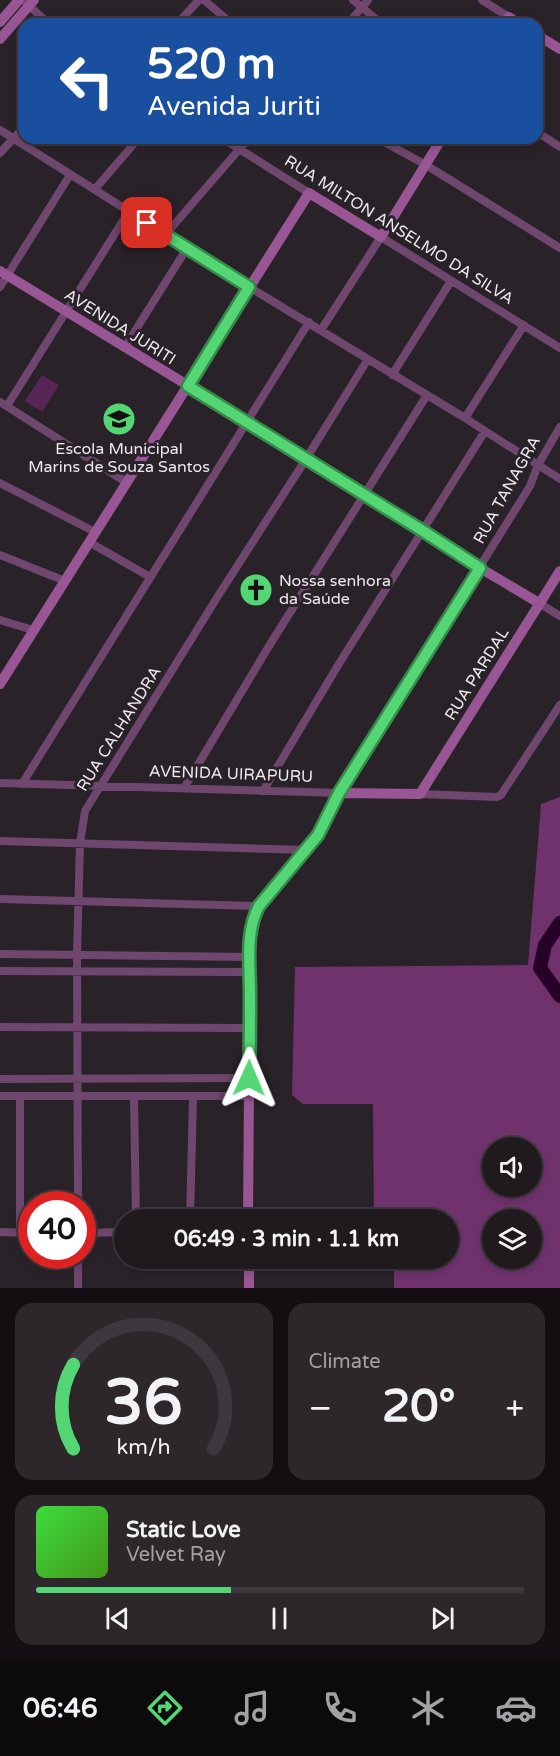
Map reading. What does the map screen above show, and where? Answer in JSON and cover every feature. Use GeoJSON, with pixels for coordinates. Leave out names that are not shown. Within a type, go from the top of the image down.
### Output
{"type":"FeatureCollection","features":[{"type":"Feature","properties":{"kind":"street"},"geometry":{"type":"LineString","coordinates":[[182,18],[199,0]]}},
{"type":"Feature","properties":{"kind":"street"},"geometry":{"type":"LineString","coordinates":[[204,0],[225,18]]}},
{"type":"Feature","properties":{"kind":"street"},"geometry":{"type":"LineString","coordinates":[[353,0],[375,18]]}},
{"type":"Feature","properties":{"kind":"street"},"geometry":{"type":"LineString","coordinates":[[353,18],[368,0]]}},
{"type":"Feature","properties":{"kind":"street"},"geometry":{"type":"LineString","coordinates":[[482,0],[503,18]]}},
{"type":"Feature","properties":{"kind":"street"},"geometry":{"type":"LineString","coordinates":[[0,22],[26,1]]}},
{"type":"Feature","properties":{"kind":"street"},"geometry":{"type":"LineString","coordinates":[[26,1],[43,18]]}},
{"type":"Feature","properties":{"kind":"street"},"geometry":{"type":"LineString","coordinates":[[0,39],[26,1]]}},
{"type":"Feature","properties":{"kind":"street"},"geometry":{"type":"LineString","coordinates":[[543,39],[560,49]]}},
{"type":"Feature","properties":{"kind":"street"},"geometry":{"type":"LineString","coordinates":[[0,130],[18,142]]}},
{"type":"Feature","properties":{"kind":"street"},"geometry":{"type":"LineString","coordinates":[[0,153],[18,134]]}},
{"type":"Feature","properties":{"kind":"street"},"geometry":{"type":"LineString","coordinates":[[543,136],[560,147]]}},
{"type":"Feature","properties":{"kind":"street"},"geometry":{"type":"LineString","coordinates":[[21,144],[249,287],[427,394],[560,479]]}},
{"type":"Feature","properties":{"kind":"street"},"geometry":{"type":"LineString","coordinates":[[95,189],[134,144]]}},
{"type":"Feature","properties":{"kind":"street","name":"RUA MILTON ANSELMO DA SILVA"},"geometry":{"type":"LineString","coordinates":[[233,144],[560,348]]}},
{"type":"Feature","properties":{"kind":"street"},"geometry":{"type":"LineString","coordinates":[[166,234],[244,144]]}},
{"type":"Feature","properties":{"kind":"street"},"geometry":{"type":"LineString","coordinates":[[388,144],[560,248]]}},
{"type":"Feature","properties":{"kind":"street"},"geometry":{"type":"LineString","coordinates":[[321,330],[438,144]]}},
{"type":"Feature","properties":{"kind":"street"},"geometry":{"type":"LineString","coordinates":[[0,287],[4,274],[70,175]]}},
{"type":"Feature","properties":{"kind":"street"},"geometry":{"type":"LineString","coordinates":[[1,679],[309,193]]}},
{"type":"Feature","properties":{"kind":"street"},"geometry":{"type":"LineString","coordinates":[[126,482],[3,404],[67,311],[129,211]]}},
{"type":"Feature","properties":{"kind":"street"},"geometry":{"type":"LineString","coordinates":[[125,347],[187,248]]}},
{"type":"Feature","properties":{"kind":"street","name":"AVENIDA JURITI"},"geometry":{"type":"LineString","coordinates":[[4,274],[560,616]]}},
{"type":"Feature","properties":{"kind":"street"},"geometry":{"type":"LineString","coordinates":[[393,375],[451,281]]}},
{"type":"Feature","properties":{"kind":"street"},"geometry":{"type":"LineString","coordinates":[[22,784],[309,322]]}},
{"type":"Feature","properties":{"kind":"street"},"geometry":{"type":"LineString","coordinates":[[465,418],[524,325]]}},
{"type":"Feature","properties":{"kind":"street","name":"RUA CALHANDRA"},"geometry":{"type":"LineString","coordinates":[[78,1191],[77,954],[80,843],[85,811],[368,359]]}},
{"type":"Feature","properties":{"kind":"street"},"geometry":{"type":"LineString","coordinates":[[184,788],[269,646],[427,394]]}},
{"type":"Feature","properties":{"kind":"street","name":"RUA TANAGRA"},"geometry":{"type":"LineString","coordinates":[[248,1209],[250,957],[252,924],[259,906],[308,850],[318,835],[339,793],[530,486],[538,465],[560,427]]}},
{"type":"Feature","properties":{"kind":"street"},"geometry":{"type":"LineString","coordinates":[[263,791],[337,667],[485,431]]}},
{"type":"Feature","properties":{"kind":"street"},"geometry":{"type":"LineString","coordinates":[[0,483],[95,531]]}},
{"type":"Feature","properties":{"kind":"street"},"geometry":{"type":"LineString","coordinates":[[89,542],[150,577]]}},
{"type":"Feature","properties":{"kind":"street"},"geometry":{"type":"LineString","coordinates":[[0,555],[64,581]]}},
{"type":"Feature","properties":{"kind":"street","name":"RUA PARDAL"},"geometry":{"type":"LineString","coordinates":[[420,794],[560,571]]}},
{"type":"Feature","properties":{"kind":"street"},"geometry":{"type":"LineString","coordinates":[[0,620],[33,630]]}},
{"type":"Feature","properties":{"kind":"street","name":"AVENIDA UIRAPURU"},"geometry":{"type":"LineString","coordinates":[[0,783],[497,798],[505,792],[560,705]]}},
{"type":"Feature","properties":{"kind":"street"},"geometry":{"type":"LineString","coordinates":[[0,841],[308,850]]}},
{"type":"Feature","properties":{"kind":"street"},"geometry":{"type":"LineString","coordinates":[[0,899],[259,906]]}},
{"type":"Feature","properties":{"kind":"street"},"geometry":{"type":"LineString","coordinates":[[0,954],[250,957]]}},
{"type":"Feature","properties":{"kind":"street"},"geometry":{"type":"LineString","coordinates":[[0,972],[250,972]]}},
{"type":"Feature","properties":{"kind":"street"},"geometry":{"type":"LineString","coordinates":[[0,1027],[250,1028]]}},
{"type":"Feature","properties":{"kind":"street"},"geometry":{"type":"LineString","coordinates":[[0,1078],[249,1078]]}},
{"type":"Feature","properties":{"kind":"street"},"geometry":{"type":"LineString","coordinates":[[0,1096],[249,1096]]}},
{"type":"Feature","properties":{"kind":"street"},"geometry":{"type":"LineString","coordinates":[[20,1096],[20,1191]]}},
{"type":"Feature","properties":{"kind":"street"},"geometry":{"type":"LineString","coordinates":[[134,1096],[136,1209]]}},
{"type":"Feature","properties":{"kind":"street"},"geometry":{"type":"LineString","coordinates":[[190,1209],[193,1097]]}},
{"type":"Feature","properties":{"kind":"street"},"geometry":{"type":"LineString","coordinates":[[0,1232],[18,1232]]}},
{"type":"Feature","properties":{"kind":"street"},"geometry":{"type":"LineString","coordinates":[[96,1233],[114,1232]]}},
{"type":"Feature","properties":{"kind":"street"},"geometry":{"type":"LineString","coordinates":[[78,1269],[78,1288]]}},
{"type":"Feature","properties":{"kind":"street"},"geometry":{"type":"LineString","coordinates":[[249,1269],[249,1288]]}},
{"type":"Feature","properties":{"kind":"shaded area"},"geometry":{"type":"Polygon","coordinates":[[[42,375],[59,385],[42,412],[25,401],[42,375]]]}},
{"type":"Feature","properties":{"kind":"shaded area"},"geometry":{"type":"Polygon","coordinates":[[[560,797],[560,1288],[394,1288],[394,1269],[459,1269],[459,1209],[374,1209],[373,1104],[303,1104],[292,1095],[295,967],[528,965],[541,804],[560,797]]]}},
{"type":"Feature","properties":{"kind":"waterway"},"geometry":{"type":"LineString","coordinates":[[560,923],[545,945],[540,968],[560,996]]}},
{"type":"Feature","properties":{"kind":"place","name":"Escola Municipal Marins de Souza Santos"},"geometry":{"type":"Point","coordinates":[119,419]}},
{"type":"Feature","properties":{"kind":"place","name":"Nossa senhora da Saúde"},"geometry":{"type":"Point","coordinates":[256,590]}},
{"type":"Feature","properties":{"kind":"route"},"geometry":{"type":"LineString","coordinates":[[147,223],[249,287],[188,386],[480,568],[339,793],[318,835],[308,850],[259,906],[252,924],[250,957],[249,1078]]}}]}
